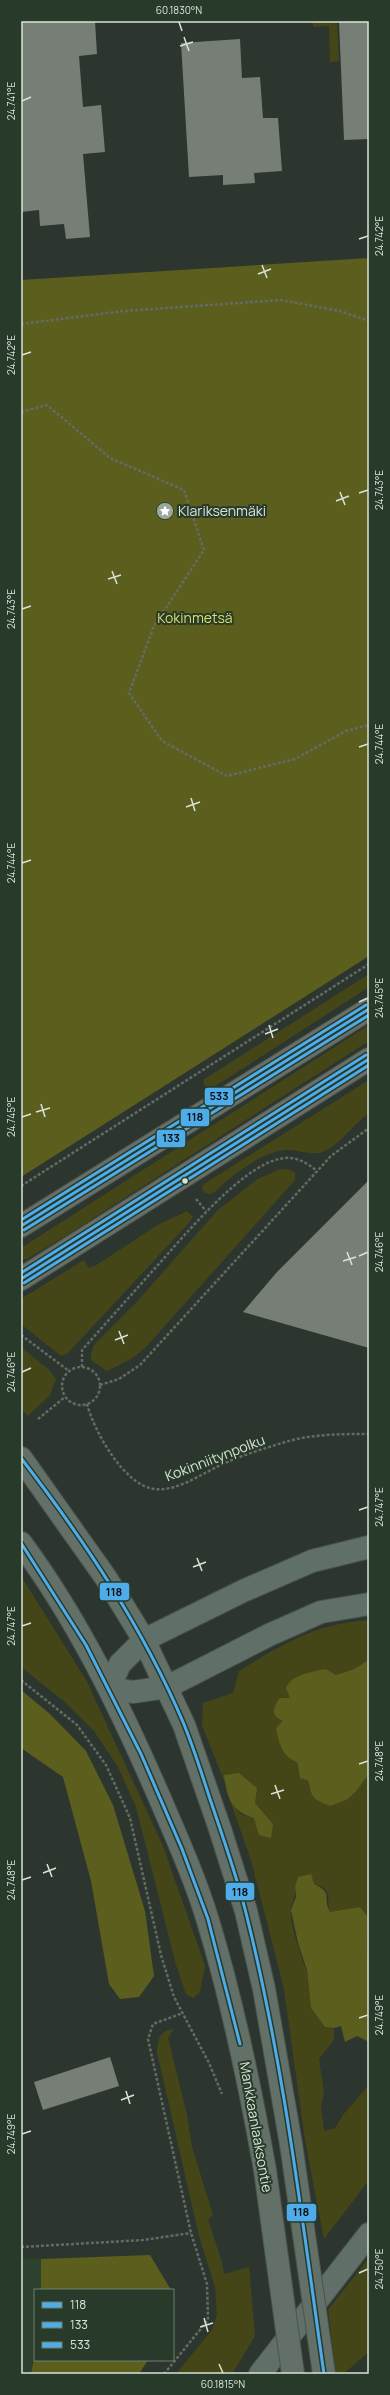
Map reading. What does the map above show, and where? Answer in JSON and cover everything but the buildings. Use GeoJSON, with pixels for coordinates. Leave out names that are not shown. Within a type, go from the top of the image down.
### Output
{"type":"FeatureCollection","features":[{"type":"Feature","properties":{"kind":"highway"},"geometry":{"type":"LineString","coordinates":[[369,1547],[312,1561],[243,1591],[144,1640],[120,1664],[109,1688],[134,1692],[167,1687],[269,1635],[321,1612],[369,1604]]}},
{"type":"Feature","properties":{"kind":"highway"},"geometry":{"type":"LineString","coordinates":[[260,2374],[369,2234]]}},
{"type":"Feature","properties":{"kind":"main road"},"geometry":{"type":"LineString","coordinates":[[21,1226],[369,1010]]}},
{"type":"Feature","properties":{"kind":"main road"},"geometry":{"type":"LineString","coordinates":[[21,1279],[369,1059]]}},
{"type":"Feature","properties":{"kind":"main road"},"geometry":{"type":"LineString","coordinates":[[21,1458],[76,1533],[144,1640],[184,1724],[220,1829],[246,1911],[264,1990],[291,2144],[324,2374]]}},
{"type":"Feature","properties":{"kind":"main road","name":"Mankkaanlaaksontie"},"geometry":{"type":"LineString","coordinates":[[21,1544],[35,1562],[86,1646],[109,1688],[182,1849],[208,1919],[235,2021],[250,2088],[265,2170],[293,2374]]}},
{"type":"Feature","properties":{"kind":"path"},"geometry":{"type":"LineString","coordinates":[[21,324],[124,311],[281,300],[340,311],[369,321]]}},
{"type":"Feature","properties":{"kind":"path"},"geometry":{"type":"LineString","coordinates":[[21,412],[47,406],[110,458],[184,490],[204,550],[154,626],[129,693],[162,741],[227,776],[295,759],[346,731],[369,725]]}},
{"type":"Feature","properties":{"kind":"path"},"geometry":{"type":"LineString","coordinates":[[21,1186],[369,964]]}},
{"type":"Feature","properties":{"kind":"path"},"geometry":{"type":"LineString","coordinates":[[100,1385],[119,1379],[140,1365],[331,1156],[369,1128]]}},
{"type":"Feature","properties":{"kind":"path"},"geometry":{"type":"LineString","coordinates":[[82,1367],[82,1350],[206,1211],[235,1185],[265,1164],[279,1159],[290,1158],[306,1161],[317,1171]]}},
{"type":"Feature","properties":{"kind":"path"},"geometry":{"type":"LineString","coordinates":[[195,1197],[206,1211]]}},
{"type":"Feature","properties":{"kind":"path"},"geometry":{"type":"LineString","coordinates":[[21,1335],[70,1371]]}},
{"type":"Feature","properties":{"kind":"path"},"geometry":{"type":"LineString","coordinates":[[82,1367],[95,1372],[100,1385],[95,1399],[87,1404],[74,1403],[65,1397],[62,1384],[70,1371],[82,1367]]}},
{"type":"Feature","properties":{"kind":"path"},"geometry":{"type":"LineString","coordinates":[[38,1419],[65,1397]]}},
{"type":"Feature","properties":{"kind":"path","name":"Kokinniitynpolku"},"geometry":{"type":"LineString","coordinates":[[87,1404],[102,1442],[126,1471],[140,1483],[154,1489],[180,1484],[226,1462],[284,1442],[327,1434],[369,1434]]}},
{"type":"Feature","properties":{"kind":"path"},"geometry":{"type":"LineString","coordinates":[[21,1680],[77,1725],[106,1765],[130,1818],[161,1955],[174,1997],[209,2063],[223,2096]]}},
{"type":"Feature","properties":{"kind":"path"},"geometry":{"type":"LineString","coordinates":[[164,2374],[208,2320],[207,2284],[191,2232],[148,2039],[153,2024],[183,2013]]}},
{"type":"Feature","properties":{"kind":"path"},"geometry":{"type":"LineString","coordinates":[[21,2247],[142,2240],[191,2232]]}},
{"type":"Feature","properties":{"kind":"shaded area"},"geometry":{"type":"Polygon","coordinates":[[[313,21],[337,21],[339,61],[330,62],[329,26],[313,27],[313,21]]]}},
{"type":"Feature","properties":{"kind":"shaded area"},"geometry":{"type":"Polygon","coordinates":[[[369,974],[369,987],[225,1080],[213,1087],[205,1086],[203,1080],[369,974]]]}},
{"type":"Feature","properties":{"kind":"shaded area"},"geometry":{"type":"Polygon","coordinates":[[[369,1025],[369,1041],[67,1235],[27,1259],[21,1260],[21,1248],[369,1025]]]}},
{"type":"Feature","properties":{"kind":"shaded area"},"geometry":{"type":"Polygon","coordinates":[[[369,1080],[369,1113],[330,1148],[320,1153],[286,1150],[267,1155],[238,1172],[215,1192],[209,1194],[204,1192],[202,1187],[204,1184],[369,1080]]]}},
{"type":"Feature","properties":{"kind":"shaded area"},"geometry":{"type":"Polygon","coordinates":[[[280,1169],[291,1170],[295,1173],[295,1180],[146,1347],[131,1359],[107,1371],[91,1360],[94,1345],[134,1305],[217,1211],[256,1180],[280,1169]]]}},
{"type":"Feature","properties":{"kind":"shaded area"},"geometry":{"type":"Polygon","coordinates":[[[187,1211],[193,1217],[187,1225],[68,1353],[61,1356],[21,1324],[21,1299],[84,1260],[89,1268],[95,1266],[156,1226],[187,1211]]]}},
{"type":"Feature","properties":{"kind":"shaded area"},"geometry":{"type":"Polygon","coordinates":[[[21,1347],[49,1370],[56,1379],[50,1395],[28,1416],[21,1409],[21,1347]]]}},
{"type":"Feature","properties":{"kind":"shaded area"},"geometry":{"type":"Polygon","coordinates":[[[21,1576],[86,1680],[163,1846],[205,1966],[200,1992],[193,1998],[186,1994],[176,1965],[136,1807],[118,1767],[94,1731],[65,1702],[21,1667],[21,1576]]]}},
{"type":"Feature","properties":{"kind":"shaded area"},"geometry":{"type":"Polygon","coordinates":[[[369,1620],[369,1661],[354,1669],[336,1675],[326,1669],[289,1692],[290,1698],[285,1699],[283,1721],[297,1762],[298,1771],[310,1784],[311,1793],[357,1790],[369,1774],[369,1924],[360,1907],[330,1912],[328,1896],[324,1888],[320,1886],[310,1885],[295,1887],[295,1895],[291,1908],[291,1918],[295,1936],[310,1980],[307,1972],[311,2008],[325,2027],[334,2028],[334,2040],[319,2059],[324,2093],[321,2106],[324,2131],[335,2128],[343,2115],[369,2085],[369,2180],[324,2239],[305,2140],[284,1989],[251,1860],[229,1798],[240,1814],[273,1824],[255,1803],[225,1775],[225,1783],[202,1725],[203,1703],[233,1693],[239,1671],[301,1636],[332,1626],[369,1620]]]}},
{"type":"Feature","properties":{"kind":"shaded area"},"geometry":{"type":"Polygon","coordinates":[[[174,2029],[168,2038],[187,2115],[192,2147],[213,2215],[208,2220],[224,2274],[249,2267],[255,2336],[232,2374],[176,2374],[212,2330],[217,2315],[215,2287],[199,2236],[157,2052],[159,2039],[163,2033],[174,2029]]]}},
{"type":"Feature","properties":{"kind":"shaded area"},"geometry":{"type":"Polygon","coordinates":[[[21,2258],[41,2259],[41,2289],[34,2289],[34,2359],[31,2374],[21,2374],[21,2258]]]}},
{"type":"Feature","properties":{"kind":"shaded area"},"geometry":{"type":"Polygon","coordinates":[[[369,2258],[369,2352],[343,2374],[336,2374],[328,2310],[369,2258]]]}},
{"type":"Feature","properties":{"kind":"green space","name":"Kokinmetsä"},"geometry":{"type":"Polygon","coordinates":[[[369,258],[369,956],[21,1177],[21,280],[369,258]]]}},
{"type":"Feature","properties":{"kind":"green space"},"geometry":{"type":"Polygon","coordinates":[[[369,1661],[369,1774],[348,1799],[330,1806],[319,1801],[312,1795],[307,1780],[300,1778],[297,1762],[288,1757],[282,1748],[278,1739],[276,1728],[283,1721],[276,1717],[274,1708],[280,1698],[290,1698],[286,1688],[289,1683],[303,1674],[326,1669],[336,1675],[354,1669],[369,1661]]]}},
{"type":"Feature","properties":{"kind":"green space"},"geometry":{"type":"Polygon","coordinates":[[[21,1690],[50,1714],[86,1751],[113,1805],[145,1911],[154,1976],[139,1997],[120,1999],[109,1984],[91,1881],[63,1777],[21,1748],[21,1690]]]}},
{"type":"Feature","properties":{"kind":"green space"},"geometry":{"type":"Polygon","coordinates":[[[239,1773],[257,1788],[255,1803],[273,1824],[271,1838],[259,1835],[254,1818],[240,1812],[229,1797],[224,1775],[239,1773]]]}},
{"type":"Feature","properties":{"kind":"green space"},"geometry":{"type":"Polygon","coordinates":[[[311,1874],[314,1884],[326,1893],[330,1912],[360,1907],[367,1916],[369,2042],[357,2036],[345,2042],[341,2026],[334,2028],[325,2027],[311,2008],[307,1970],[298,1943],[291,1910],[296,1897],[295,1887],[298,1877],[311,1874]]]}},
{"type":"Feature","properties":{"kind":"green space"},"geometry":{"type":"Polygon","coordinates":[[[150,2255],[170,2289],[41,2289],[41,2259],[150,2255]]]}},
{"type":"Feature","properties":{"kind":"green space"},"geometry":{"type":"Polygon","coordinates":[[[34,2359],[34,2361],[147,2361],[139,2374],[31,2374],[34,2359]]]}},
{"type":"Feature","properties":{"kind":"transit line","name":"533"},"geometry":{"type":"LineString","coordinates":[[21,1220],[366,1005]]}},
{"type":"Feature","properties":{"kind":"transit line","name":"118"},"geometry":{"type":"LineString","coordinates":[[21,1226],[369,1009]]}},
{"type":"Feature","properties":{"kind":"transit line","name":"133"},"geometry":{"type":"LineString","coordinates":[[24,1230],[369,1015]]}},
{"type":"Feature","properties":{"kind":"transit line","name":"533"},"geometry":{"type":"LineString","coordinates":[[21,1273],[366,1055]]}},
{"type":"Feature","properties":{"kind":"transit line","name":"118"},"geometry":{"type":"LineString","coordinates":[[21,1279],[369,1059]]}},
{"type":"Feature","properties":{"kind":"transit line","name":"133"},"geometry":{"type":"LineString","coordinates":[[24,1283],[369,1065]]}},
{"type":"Feature","properties":{"kind":"transit line","name":"118"},"geometry":{"type":"LineString","coordinates":[[21,1458],[89,1552],[130,1618],[167,1686],[187,1731],[229,1854],[246,1913],[282,2085],[300,2200],[324,2374]]}},
{"type":"Feature","properties":{"kind":"transit line","name":"118"},"geometry":{"type":"LineString","coordinates":[[21,1543],[86,1645],[141,1754],[182,1849],[208,1919],[240,2044]]}},
{"type":"Feature","properties":{"kind":"place","name":"Klariksenmäki"},"geometry":{"type":"Point","coordinates":[165,511]}}]}
